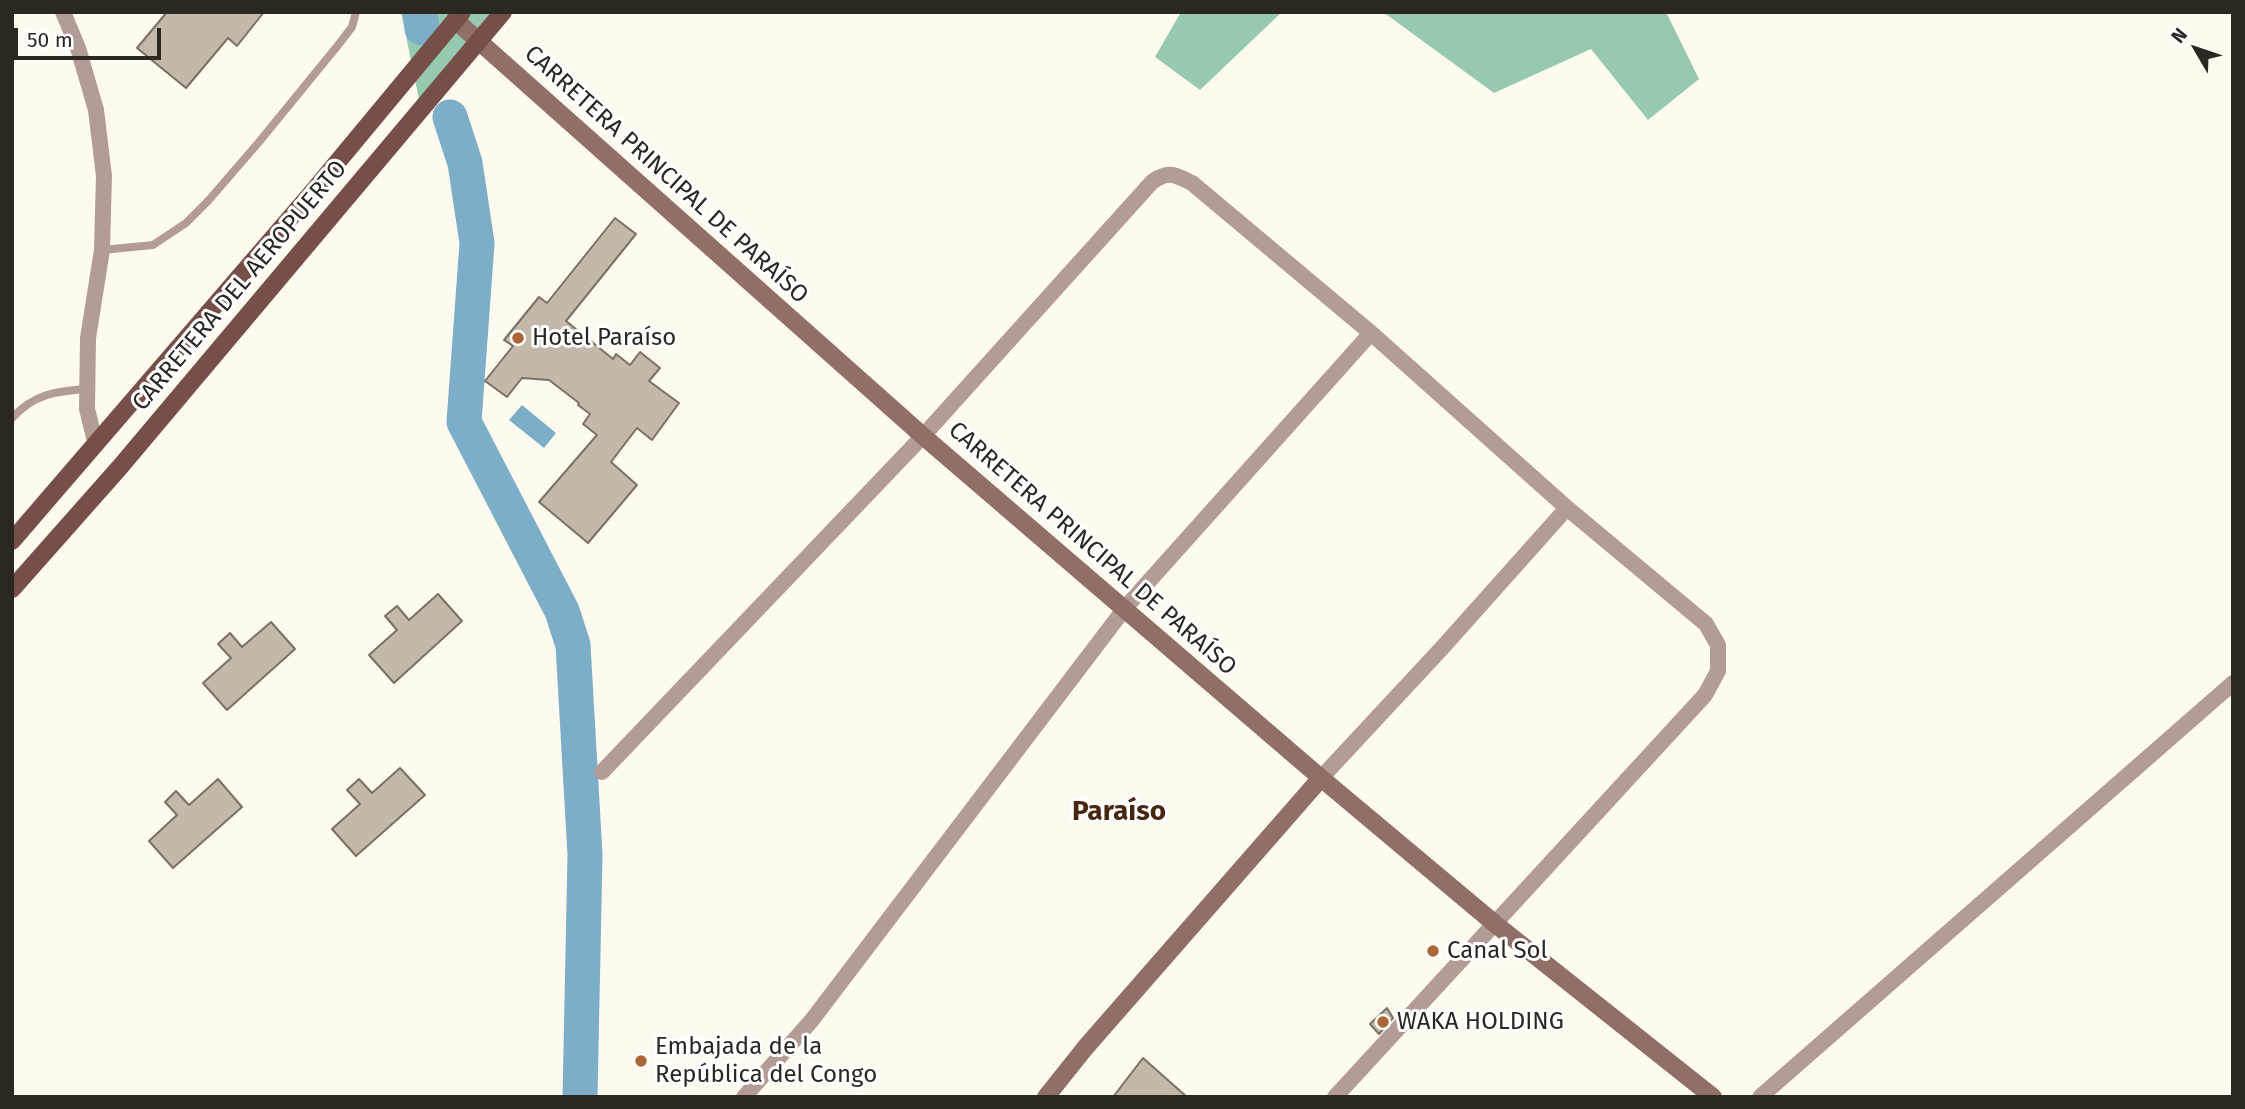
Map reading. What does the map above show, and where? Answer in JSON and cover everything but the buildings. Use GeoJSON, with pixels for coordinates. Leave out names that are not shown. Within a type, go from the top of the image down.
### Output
{"type":"FeatureCollection","features":[{"type":"Feature","properties":{"kind":"main road","name":"CARRETERA DEL AEROPUERTO"},"geometry":{"type":"LineString","coordinates":[[12,589],[120,467],[503,12]]}},
{"type":"Feature","properties":{"kind":"main road","name":"CARRETERA DEL AEROPUERTO"},"geometry":{"type":"LineString","coordinates":[[12,541],[315,189],[458,16]]}},
{"type":"Feature","properties":{"kind":"street"},"geometry":{"type":"LineString","coordinates":[[63,12],[78,48],[96,110],[104,176],[102,250],[88,338],[87,409],[96,445]]}},
{"type":"Feature","properties":{"kind":"street","name":"CARRETERA PRINCIPAL DE PARAÍSO"},"geometry":{"type":"LineString","coordinates":[[458,16],[478,41],[923,436],[1494,923],[1711,1096]]}},
{"type":"Feature","properties":{"kind":"street"},"geometry":{"type":"LineString","coordinates":[[602,772],[923,436],[1152,182],[1162,175],[1175,175],[1192,183],[1371,333],[1567,508],[1706,624],[1718,645],[1718,671],[1705,695],[1335,1097]]}},
{"type":"Feature","properties":{"kind":"street"},"geometry":{"type":"LineString","coordinates":[[744,1097],[811,1020],[1125,608],[1371,333]]}},
{"type":"Feature","properties":{"kind":"street"},"geometry":{"type":"LineString","coordinates":[[1046,1097],[1085,1048],[1321,778],[1567,508]]}},
{"type":"Feature","properties":{"kind":"street"},"geometry":{"type":"LineString","coordinates":[[1760,1097],[2233,684]]}},
{"type":"Feature","properties":{"kind":"lane"},"geometry":{"type":"LineString","coordinates":[[102,250],[153,245],[186,223],[259,142],[340,44],[352,27],[356,12]]}},
{"type":"Feature","properties":{"kind":"lane"},"geometry":{"type":"LineString","coordinates":[[12,418],[32,402],[53,391],[87,389]]}},
{"type":"Feature","properties":{"kind":"green space"},"geometry":{"type":"Polygon","coordinates":[[[401,12],[498,12],[420,104],[401,12]]]}},
{"type":"Feature","properties":{"kind":"green space"},"geometry":{"type":"Polygon","coordinates":[[[1181,12],[1282,12],[1200,90],[1155,57],[1181,12]]]}},
{"type":"Feature","properties":{"kind":"green space"},"geometry":{"type":"Polygon","coordinates":[[[1383,12],[1666,12],[1699,79],[1648,120],[1591,49],[1494,93],[1383,12]]]}},
{"type":"Feature","properties":{"kind":"water"},"geometry":{"type":"Polygon","coordinates":[[[522,405],[556,433],[544,448],[509,420],[522,405]]]}},
{"type":"Feature","properties":{"kind":"waterway"},"geometry":{"type":"LineString","coordinates":[[420,12],[422,28]]}},
{"type":"Feature","properties":{"kind":"waterway"},"geometry":{"type":"LineString","coordinates":[[450,117],[465,163],[477,243],[464,422],[562,611],[573,645],[585,855],[580,1097]]}},
{"type":"Feature","properties":{"kind":"place","name":"Hotel Paraíso"},"geometry":{"type":"Point","coordinates":[518,338]}},
{"type":"Feature","properties":{"kind":"place","name":"Canal Sol"},"geometry":{"type":"Point","coordinates":[1433,951]}},
{"type":"Feature","properties":{"kind":"place","name":"WAKA HOLDING"},"geometry":{"type":"Point","coordinates":[1383,1022]}},
{"type":"Feature","properties":{"kind":"place","name":"Embajada de la República del Congo"},"geometry":{"type":"Point","coordinates":[641,1061]}},
{"type":"Feature","properties":{"kind":"district","name":"Paraíso"},"geometry":{"type":"Point","coordinates":[1119,812]}}]}
